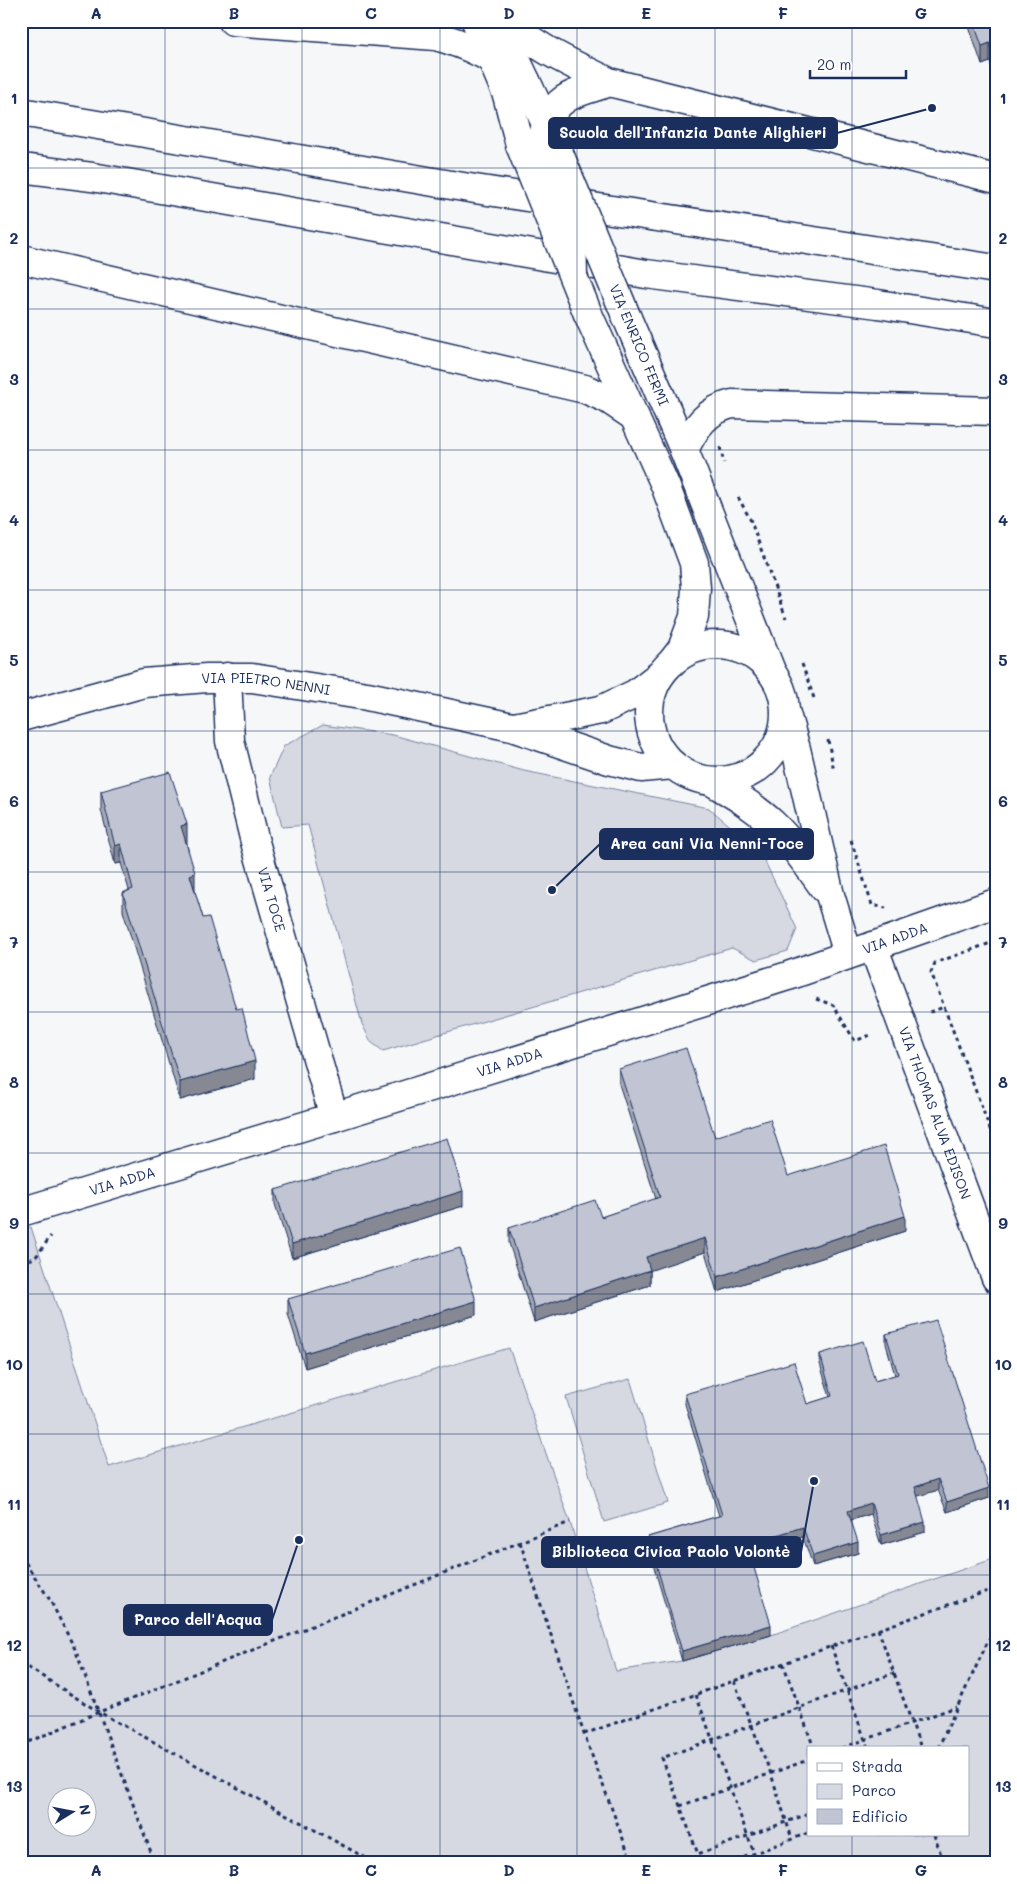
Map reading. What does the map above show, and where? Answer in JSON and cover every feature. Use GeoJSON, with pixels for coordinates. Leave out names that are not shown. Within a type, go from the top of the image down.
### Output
{"type":"FeatureCollection","features":[{"type":"Feature","properties":{"kind":"main road"},"geometry":{"type":"LineString","coordinates":[[233,21],[443,28],[455,41],[492,58],[526,80]]}},
{"type":"Feature","properties":{"kind":"main road","name":"VIA ENRICO FERMI"},"geometry":{"type":"LineString","coordinates":[[476,21],[507,94],[542,143],[627,318],[684,450],[771,672]]}},
{"type":"Feature","properties":{"kind":"main road","name":"VIA ENRICO FERMI"},"geometry":{"type":"LineString","coordinates":[[498,21],[526,80],[542,143]]}},
{"type":"Feature","properties":{"kind":"main road"},"geometry":{"type":"LineString","coordinates":[[506,21],[521,35],[560,58],[609,82],[996,179]]}},
{"type":"Feature","properties":{"kind":"main road"},"geometry":{"type":"LineString","coordinates":[[609,82],[566,98],[553,111],[542,143],[544,163],[572,232],[573,276],[588,314],[665,485],[694,563],[696,588],[694,617],[682,649],[654,688],[650,705],[650,722],[654,738],[662,753],[673,765],[692,776],[713,782],[754,808],[774,825],[796,850],[830,895],[861,950]]}},
{"type":"Feature","properties":{"kind":"main road"},"geometry":{"type":"LineString","coordinates":[[21,112],[476,189],[996,269]]}},
{"type":"Feature","properties":{"kind":"main road"},"geometry":{"type":"LineString","coordinates":[[21,168],[92,177],[646,274],[878,304],[996,323]]}},
{"type":"Feature","properties":{"kind":"main road"},"geometry":{"type":"LineString","coordinates":[[21,259],[584,388],[608,399],[635,417]]}},
{"type":"Feature","properties":{"kind":"main road"},"geometry":{"type":"LineString","coordinates":[[684,450],[692,433],[702,420],[715,410],[732,404],[996,411]]}},
{"type":"Feature","properties":{"kind":"main road"},"geometry":{"type":"LineString","coordinates":[[668,667],[684,654],[696,648],[724,645],[751,654],[771,672],[779,684],[783,697],[830,895]]}},
{"type":"Feature","properties":{"kind":"main road","name":"VIA PIETRO NENNI"},"geometry":{"type":"LineString","coordinates":[[512,727],[601,710],[635,694],[668,667]]}},
{"type":"Feature","properties":{"kind":"main road","name":"VIA PIETRO NENNI"},"geometry":{"type":"LineString","coordinates":[[21,717],[144,683],[193,678],[228,678],[280,682],[358,694],[512,727],[609,760],[641,768],[673,765]]}},
{"type":"Feature","properties":{"kind":"main road","name":"VIA TOCE"},"geometry":{"type":"LineString","coordinates":[[228,678],[230,741],[255,842],[334,1117]]}},
{"type":"Feature","properties":{"kind":"main road"},"geometry":{"type":"LineString","coordinates":[[713,782],[729,781],[745,776],[759,767],[770,756],[781,735],[785,711]]}},
{"type":"Feature","properties":{"kind":"main road","name":"VIA ADDA"},"geometry":{"type":"LineString","coordinates":[[21,1212],[788,976],[996,902]]}},
{"type":"Feature","properties":{"kind":"main road","name":"VIA THOMAS ALVA EDISON"},"geometry":{"type":"LineString","coordinates":[[861,950],[996,1278]]}},
{"type":"Feature","properties":{"kind":"path"},"geometry":{"type":"LineString","coordinates":[[996,941],[935,963],[931,972],[996,1145]]}},
{"type":"Feature","properties":{"kind":"path"},"geometry":{"type":"LineString","coordinates":[[21,1262],[35,1258]]}},
{"type":"Feature","properties":{"kind":"path"},"geometry":{"type":"LineString","coordinates":[[21,1745],[570,1522]]}},
{"type":"Feature","properties":{"kind":"path"},"geometry":{"type":"LineString","coordinates":[[520,1542],[584,1734],[632,1863]]}},
{"type":"Feature","properties":{"kind":"path"},"geometry":{"type":"LineString","coordinates":[[21,1556],[50,1600],[74,1649],[155,1863]]}},
{"type":"Feature","properties":{"kind":"path"},"geometry":{"type":"LineString","coordinates":[[584,1734],[996,1588]]}},
{"type":"Feature","properties":{"kind":"path"},"geometry":{"type":"LineString","coordinates":[[878,1629],[920,1746]]}},
{"type":"Feature","properties":{"kind":"path"},"geometry":{"type":"LineString","coordinates":[[939,1746],[989,1639],[996,1633]]}},
{"type":"Feature","properties":{"kind":"path"},"geometry":{"type":"LineString","coordinates":[[831,1646],[867,1746]]}},
{"type":"Feature","properties":{"kind":"path"},"geometry":{"type":"LineString","coordinates":[[21,1663],[99,1712],[375,1863]]}},
{"type":"Feature","properties":{"kind":"path"},"geometry":{"type":"LineString","coordinates":[[783,1663],[813,1746]]}},
{"type":"Feature","properties":{"kind":"path"},"geometry":{"type":"LineString","coordinates":[[807,1814],[698,1854],[662,1758],[894,1673]]}},
{"type":"Feature","properties":{"kind":"path"},"geometry":{"type":"LineString","coordinates":[[734,1680],[771,1774],[792,1839]]}},
{"type":"Feature","properties":{"kind":"path"},"geometry":{"type":"LineString","coordinates":[[696,1694],[754,1853]]}},
{"type":"Feature","properties":{"kind":"path"},"geometry":{"type":"LineString","coordinates":[[848,1746],[956,1707]]}},
{"type":"Feature","properties":{"kind":"path"},"geometry":{"type":"LineString","coordinates":[[680,1806],[807,1760]]}},
{"type":"Feature","properties":{"kind":"path"},"geometry":{"type":"LineString","coordinates":[[730,1863],[807,1833]]}},
{"type":"Feature","properties":{"kind":"path"},"geometry":{"type":"LineString","coordinates":[[934,1836],[944,1863]]}},
{"type":"Feature","properties":{"kind":"green space"},"geometry":{"type":"Polygon","coordinates":[[[323,725],[393,735],[524,771],[709,808],[760,851],[797,929],[788,951],[756,960],[732,948],[383,1051],[371,1042],[362,1024],[308,825],[282,827],[270,777],[284,746],[323,725]]]}},
{"type":"Feature","properties":{"kind":"green space"},"geometry":{"type":"Polygon","coordinates":[[[31,1227],[109,1467],[509,1348],[570,1522],[616,1671],[682,1661],[771,1635],[996,1558],[996,1863],[21,1863],[21,1230],[31,1227]]]}},
{"type":"Feature","properties":{"kind":"green space"},"geometry":{"type":"Polygon","coordinates":[[[630,1379],[668,1503],[604,1522],[566,1397],[630,1379]]]}},
{"type":"Feature","properties":{"kind":"building"},"geometry":{"type":"Polygon","coordinates":[[[973,21],[996,21],[996,53],[993,54],[990,43],[982,46],[973,21]]]}},
{"type":"Feature","properties":{"kind":"building"},"geometry":{"type":"Polygon","coordinates":[[[170,772],[187,824],[181,826],[195,873],[190,875],[203,918],[209,917],[236,1009],[242,1008],[255,1061],[180,1082],[123,893],[133,889],[121,844],[115,846],[101,791],[170,772]]]}},
{"type":"Feature","properties":{"kind":"building"},"geometry":{"type":"Polygon","coordinates":[[[686,1048],[715,1137],[770,1119],[788,1176],[884,1146],[905,1216],[717,1277],[705,1238],[646,1257],[650,1270],[534,1308],[509,1228],[595,1200],[601,1217],[660,1197],[619,1069],[686,1048]]]}},
{"type":"Feature","properties":{"kind":"building"},"geometry":{"type":"Polygon","coordinates":[[[447,1138],[463,1191],[292,1244],[275,1190],[447,1138]]]}},
{"type":"Feature","properties":{"kind":"building"},"geometry":{"type":"Polygon","coordinates":[[[460,1248],[476,1301],[305,1353],[288,1299],[460,1248]]]}},
{"type":"Feature","properties":{"kind":"building"},"geometry":{"type":"Polygon","coordinates":[[[936,1320],[989,1488],[947,1502],[938,1479],[915,1487],[925,1522],[881,1535],[871,1503],[848,1511],[858,1542],[813,1556],[803,1527],[747,1544],[771,1625],[682,1651],[648,1537],[722,1515],[685,1394],[794,1362],[807,1404],[832,1396],[820,1354],[863,1341],[875,1381],[898,1374],[886,1334],[936,1320]]]}},
{"type":"Feature","properties":{"kind":"place","name":"Scuola dell'Infanzia Dante Alighieri"},"geometry":{"type":"Point","coordinates":[932,108]}},
{"type":"Feature","properties":{"kind":"place","name":"Area cani Via Nenni-Toce"},"geometry":{"type":"Point","coordinates":[552,890]}},
{"type":"Feature","properties":{"kind":"place","name":"Biblioteca Civica Paolo Volontè"},"geometry":{"type":"Point","coordinates":[814,1481]}},
{"type":"Feature","properties":{"kind":"place","name":"Parco dell'Acqua"},"geometry":{"type":"Point","coordinates":[299,1540]}}]}
